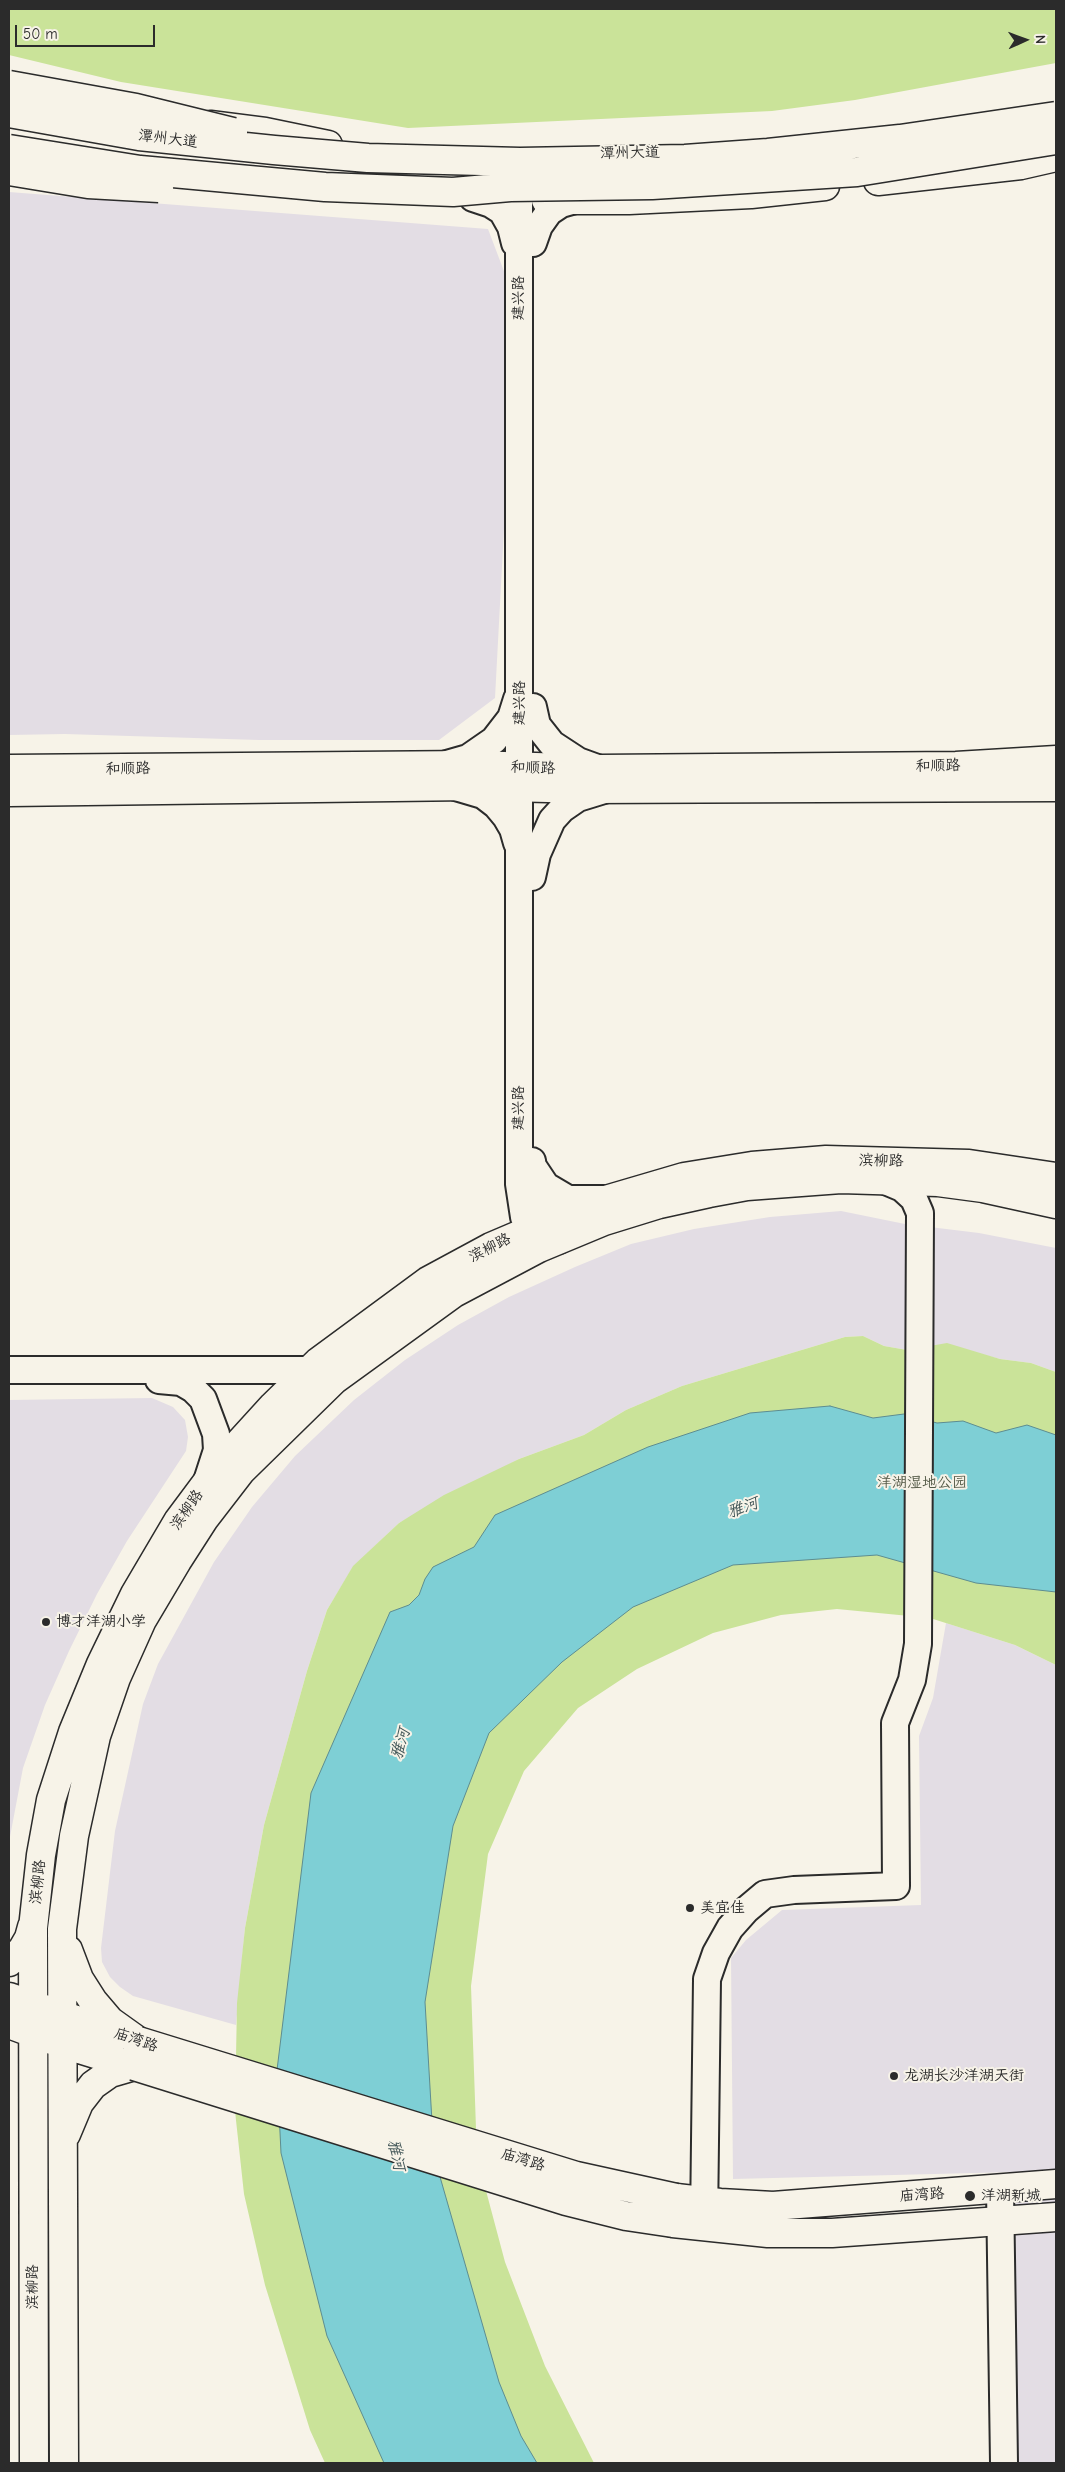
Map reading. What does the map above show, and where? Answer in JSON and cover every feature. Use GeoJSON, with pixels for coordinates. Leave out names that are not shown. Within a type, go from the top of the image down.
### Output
{"type":"FeatureCollection","features":[{"type":"Feature","properties":{"kind":"main road","name":"潭州大道"},"geometry":{"type":"LineString","coordinates":[[9,85],[136,108],[329,155]]}},
{"type":"Feature","properties":{"kind":"main road","name":"潭州大道"},"geometry":{"type":"LineString","coordinates":[[9,95],[65,106],[265,132],[365,153],[526,155],[688,152],[787,145],[897,133],[1056,110]]}},
{"type":"Feature","properties":{"kind":"main road","name":"潭州大道"},"geometry":{"type":"LineString","coordinates":[[9,113],[140,136],[329,155],[368,158],[520,162],[685,159],[900,139],[1056,116]]}},
{"type":"Feature","properties":{"kind":"main road"},"geometry":{"type":"LineString","coordinates":[[9,149],[140,170],[325,187],[452,192],[510,188],[652,185],[857,172],[929,162],[1056,140]]}},
{"type":"Feature","properties":{"kind":"main road"},"geometry":{"type":"LineString","coordinates":[[9,160],[120,174],[367,194],[575,200],[751,194],[1020,165],[1056,158]]}},
{"type":"Feature","properties":{"kind":"main road"},"geometry":{"type":"LineString","coordinates":[[9,171],[109,186],[212,189],[325,187]]}},
{"type":"Feature","properties":{"kind":"main road","name":"和顺路"},"geometry":{"type":"LineString","coordinates":[[603,779],[956,766],[1056,760]]}},
{"type":"Feature","properties":{"kind":"main road","name":"和顺路"},"geometry":{"type":"LineString","coordinates":[[9,769],[1056,787]]}},
{"type":"Feature","properties":{"kind":"main road","name":"和顺路"},"geometry":{"type":"LineString","coordinates":[[9,792],[442,776]]}},
{"type":"Feature","properties":{"kind":"main road","name":"滨柳路"},"geometry":{"type":"LineString","coordinates":[[64,2463],[63,1921],[74,1836],[96,1736],[116,1678],[142,1620],[204,1519],[241,1471],[334,1380],[454,1293],[544,1234],[612,1198],[684,1177],[752,1166],[826,1160],[969,1164],[1056,1177]]}},
{"type":"Feature","properties":{"kind":"main road","name":"滨柳路"},"geometry":{"type":"LineString","coordinates":[[34,2463],[33,2113],[17,2032],[41,1855],[51,1800],[73,1732],[101,1664],[135,1594],[178,1521],[222,1462],[310,1370],[369,1323],[428,1281],[491,1247],[604,1221],[659,1204],[709,1193],[747,1186],[801,1181],[883,1180],[946,1184],[983,1188],[1056,1204]]}},
{"type":"Feature","properties":{"kind":"main road"},"geometry":{"type":"LineString","coordinates":[[9,1962],[22,1950],[29,1938],[34,1916]]}},
{"type":"Feature","properties":{"kind":"main road"},"geometry":{"type":"LineString","coordinates":[[63,1921],[69,1954],[79,1979],[92,2002],[136,2053],[93,2085],[69,2122],[63,2145]]}},
{"type":"Feature","properties":{"kind":"main road","name":"庙湾路"},"geometry":{"type":"LineString","coordinates":[[21,2001],[63,2015],[136,2053]]}},
{"type":"Feature","properties":{"kind":"main road","name":"庙湾路"},"geometry":{"type":"LineString","coordinates":[[17,2032],[63,2044],[136,2053],[576,2176],[674,2210],[709,2215],[768,2233],[832,2233],[1056,2217]]}},
{"type":"Feature","properties":{"kind":"main road","name":"庙湾路"},"geometry":{"type":"LineString","coordinates":[[709,2215],[773,2206],[1056,2184]]}},
{"type":"Feature","properties":{"kind":"street","name":"建兴路"},"geometry":{"type":"LineString","coordinates":[[526,155],[526,200],[519,266],[520,679],[526,778],[526,1174]]}},
{"type":"Feature","properties":{"kind":"street"},"geometry":{"type":"LineString","coordinates":[[474,198],[491,204],[502,211],[511,227],[519,266]]}},
{"type":"Feature","properties":{"kind":"street"},"geometry":{"type":"LineString","coordinates":[[526,200],[533,243],[533,707],[526,778]]}},
{"type":"Feature","properties":{"kind":"street"},"geometry":{"type":"LineString","coordinates":[[533,243],[540,226],[549,212],[561,204],[575,200]]}},
{"type":"Feature","properties":{"kind":"street"},"geometry":{"type":"LineString","coordinates":[[520,679],[517,703],[511,718],[494,740],[442,776],[483,795],[496,805],[513,829],[526,868]]}},
{"type":"Feature","properties":{"kind":"street"},"geometry":{"type":"LineString","coordinates":[[526,868],[537,854],[552,820],[562,809],[603,779],[578,760],[552,744],[537,725],[533,707]]}},
{"type":"Feature","properties":{"kind":"street"},"geometry":{"type":"LineString","coordinates":[[526,1174],[539,1178],[546,1186],[568,1200],[594,1201],[612,1198]]}},
{"type":"Feature","properties":{"kind":"street"},"geometry":{"type":"LineString","coordinates":[[526,1174],[536,1187],[544,1234]]}},
{"type":"Feature","properties":{"kind":"street"},"geometry":{"type":"LineString","coordinates":[[491,1247],[510,1225],[526,1174]]}},
{"type":"Feature","properties":{"kind":"street"},"geometry":{"type":"LineString","coordinates":[[883,1180],[902,1188],[914,1199],[924,1213]]}},
{"type":"Feature","properties":{"kind":"street"},"geometry":{"type":"LineString","coordinates":[[709,2215],[714,1980],[721,1956],[734,1933],[750,1915],[767,1902],[796,1896],[904,1893],[902,1735],[912,1692],[918,1644],[924,1213],[934,1194],[946,1184]]}},
{"type":"Feature","properties":{"kind":"street"},"geometry":{"type":"LineString","coordinates":[[9,1370],[310,1370]]}},
{"type":"Feature","properties":{"kind":"street"},"geometry":{"type":"LineString","coordinates":[[9,1380],[165,1380],[181,1382],[193,1389],[203,1399],[216,1434],[217,1450],[207,1483]]}},
{"type":"Feature","properties":{"kind":"street"},"geometry":{"type":"LineString","coordinates":[[995,2189],[1004,2463]]}},
{"type":"Feature","properties":{"kind":"street"},"geometry":{"type":"LineString","coordinates":[[994,2463],[996,2222]]}},
{"type":"Feature","properties":{"kind":"shaded area"},"geometry":{"type":"Polygon","coordinates":[[[9,192],[488,229],[516,303],[495,698],[439,740],[259,740],[65,734],[9,735],[9,192]]]}},
{"type":"Feature","properties":{"kind":"shaded area"},"geometry":{"type":"Polygon","coordinates":[[[841,1211],[905,1224],[979,1233],[1056,1248],[1056,1372],[1031,1363],[1000,1359],[981,1354],[907,1350],[884,1346],[863,1336],[845,1337],[682,1386],[626,1410],[584,1435],[519,1459],[399,1523],[353,1567],[327,1610],[307,1671],[264,1825],[245,1928],[236,2025],[133,1996],[120,1987],[110,1977],[102,1962],[101,1948],[115,1831],[143,1704],[158,1664],[214,1562],[252,1507],[295,1456],[354,1400],[405,1360],[458,1325],[509,1297],[575,1267],[631,1244],[694,1229],[770,1217],[841,1211]]]}},
{"type":"Feature","properties":{"kind":"shaded area","name":"博才洋湖小学"},"geometry":{"type":"Polygon","coordinates":[[[152,1398],[173,1407],[185,1420],[188,1437],[186,1451],[127,1541],[97,1594],[69,1651],[45,1705],[23,1768],[9,1842],[9,1400],[152,1398]]]}},
{"type":"Feature","properties":{"kind":"shaded area","name":"龙湖长沙洋湖天街"},"geometry":{"type":"Polygon","coordinates":[[[946,1623],[1015,1645],[1056,1665],[1056,2463],[1017,2463],[1015,2172],[733,2179],[731,1958],[746,1940],[782,1910],[921,1905],[919,1736],[933,1698],[946,1623]]]}},
{"type":"Feature","properties":{"kind":"green space"},"geometry":{"type":"Polygon","coordinates":[[[9,9],[1056,9],[1056,63],[855,100],[772,111],[408,128],[121,82],[9,55],[9,9]]]}},
{"type":"Feature","properties":{"kind":"green space","name":"洋湖湿地公园"},"geometry":{"type":"Polygon","coordinates":[[[863,1336],[884,1346],[907,1350],[947,1343],[1000,1359],[1031,1363],[1056,1372],[1056,1665],[1015,1645],[930,1618],[837,1609],[781,1615],[713,1633],[637,1669],[578,1708],[524,1771],[488,1854],[471,1986],[477,2157],[505,2262],[545,2366],[594,2463],[325,2463],[310,2430],[265,2285],[244,2194],[235,2111],[237,2003],[245,1928],[264,1825],[307,1671],[327,1610],[353,1566],[399,1523],[444,1495],[519,1459],[584,1435],[626,1410],[682,1386],[845,1337],[863,1336]]]}},
{"type":"Feature","properties":{"kind":"water","name":"雅河"},"geometry":{"type":"Polygon","coordinates":[[[830,1406],[873,1418],[904,1414],[937,1423],[963,1421],[996,1433],[1027,1425],[1056,1435],[1056,1592],[976,1583],[877,1555],[733,1565],[633,1607],[562,1662],[489,1733],[453,1826],[425,2002],[434,2156],[499,2382],[521,2436],[537,2463],[384,2463],[327,2336],[281,2153],[277,2070],[311,1793],[390,1612],[409,1605],[419,1595],[425,1579],[433,1567],[474,1547],[495,1515],[648,1447],[750,1413],[830,1406]]]}},
{"type":"Feature","properties":{"kind":"place","name":"博才洋湖小学"},"geometry":{"type":"Point","coordinates":[46,1622]}},
{"type":"Feature","properties":{"kind":"place","name":"美宜佳"},"geometry":{"type":"Point","coordinates":[690,1908]}},
{"type":"Feature","properties":{"kind":"place","name":"龙湖长沙洋湖天街"},"geometry":{"type":"Point","coordinates":[894,2076]}},
{"type":"Feature","properties":{"kind":"place","name":"洋湖新城"},"geometry":{"type":"Point","coordinates":[970,2196]}}]}
